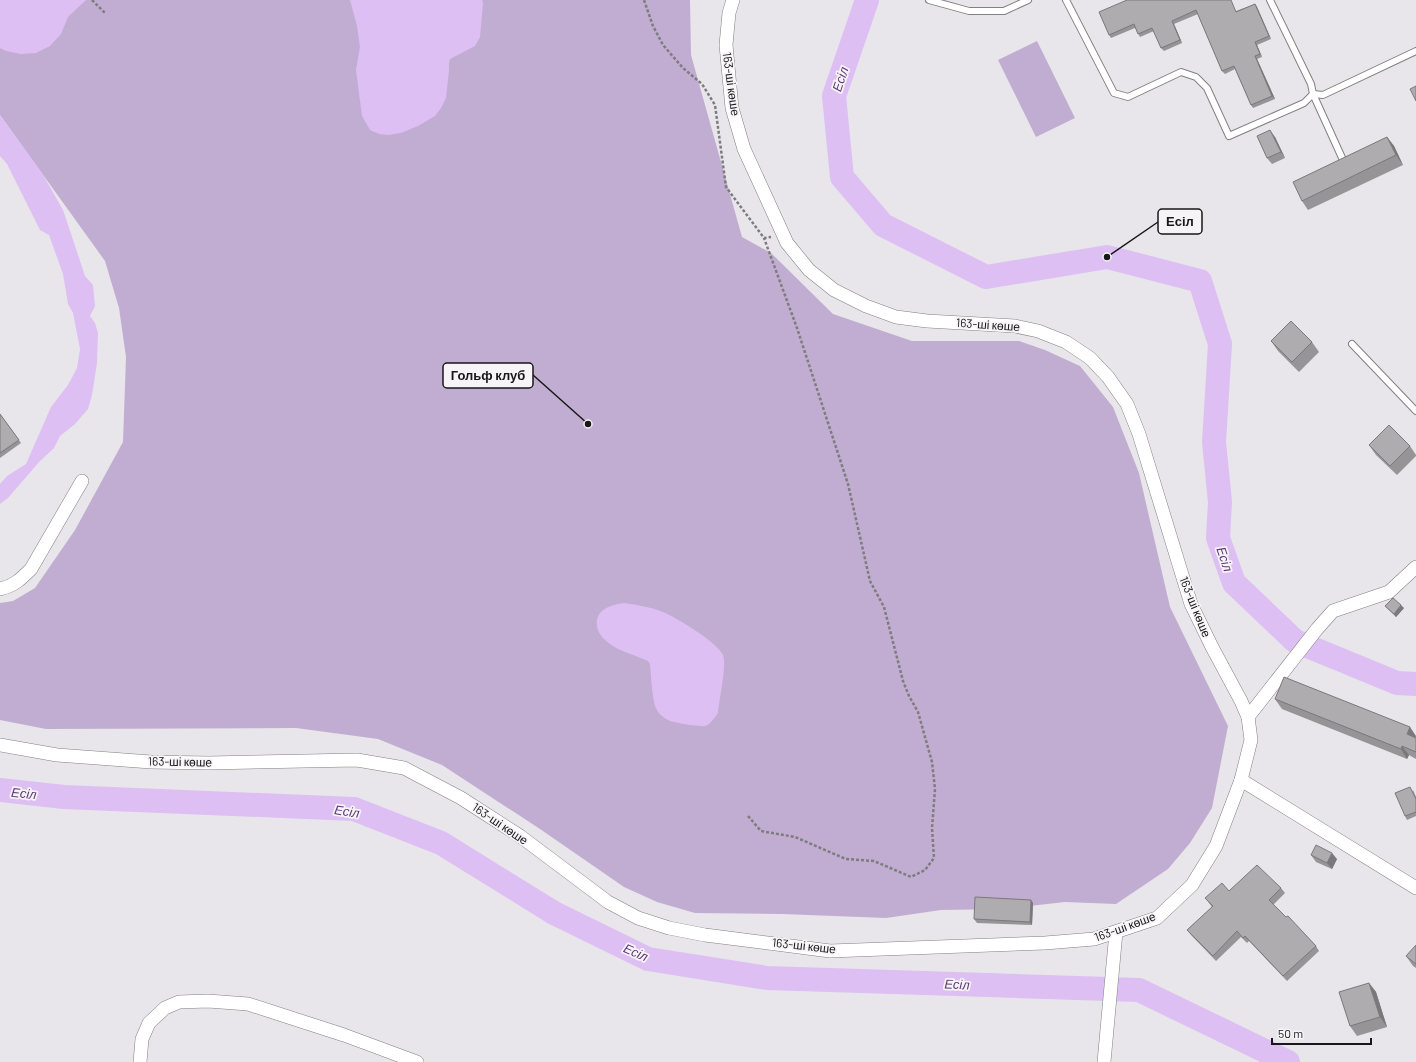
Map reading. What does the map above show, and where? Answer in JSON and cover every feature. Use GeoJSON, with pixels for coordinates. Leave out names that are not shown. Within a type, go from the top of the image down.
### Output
{"type":"FeatureCollection","features":[{"type":"Feature","properties":{"kind":"street","name":"163-ші көше"},"geometry":{"type":"LineString","coordinates":[[0,746],[57,755],[151,762],[208,763],[357,760],[404,768],[461,798],[520,836],[608,902],[644,920],[669,928],[705,935],[830,951],[1045,943],[1094,939],[1157,918],[1192,885],[1216,846],[1241,780],[1251,740],[1248,718],[1242,701],[1212,647],[1191,604],[1141,441],[1127,404],[1108,377],[1090,358],[1066,342],[1023,327],[927,321],[896,317],[866,306],[834,290],[809,270],[787,243],[744,149],[732,108],[726,45],[729,13],[733,0]]}},
{"type":"Feature","properties":{"kind":"street"},"geometry":{"type":"LineString","coordinates":[[0,589],[10,587],[31,569],[82,481]]}},
{"type":"Feature","properties":{"kind":"street"},"geometry":{"type":"LineString","coordinates":[[1248,718],[1317,629],[1333,611],[1389,592],[1416,567]]}},
{"type":"Feature","properties":{"kind":"street"},"geometry":{"type":"LineString","coordinates":[[1241,780],[1416,888]]}},
{"type":"Feature","properties":{"kind":"street"},"geometry":{"type":"LineString","coordinates":[[1104,1062],[1109,1001],[1114,967],[1116,932]]}},
{"type":"Feature","properties":{"kind":"street"},"geometry":{"type":"LineString","coordinates":[[140,1062],[142,1039],[149,1023],[165,1008],[179,1002],[208,1001],[248,1004],[344,1035],[416,1062]]}},
{"type":"Feature","properties":{"kind":"lane"},"geometry":{"type":"LineString","coordinates":[[929,0],[969,11],[1004,11],[1028,0]]}},
{"type":"Feature","properties":{"kind":"lane"},"geometry":{"type":"LineString","coordinates":[[1066,0],[1114,93],[1128,97],[1181,72],[1196,77],[1207,88],[1229,136],[1304,103],[1312,94]]}},
{"type":"Feature","properties":{"kind":"lane"},"geometry":{"type":"LineString","coordinates":[[1270,0],[1311,84],[1312,94],[1343,160]]}},
{"type":"Feature","properties":{"kind":"lane"},"geometry":{"type":"LineString","coordinates":[[1312,94],[1323,95],[1416,51]]}},
{"type":"Feature","properties":{"kind":"lane"},"geometry":{"type":"LineString","coordinates":[[1352,344],[1416,411]]}},
{"type":"Feature","properties":{"kind":"path"},"geometry":{"type":"LineString","coordinates":[[92,0],[105,14]]}},
{"type":"Feature","properties":{"kind":"path"},"geometry":{"type":"LineString","coordinates":[[644,0],[653,26],[663,46],[683,68],[702,84],[716,105],[726,187],[764,238],[797,328],[848,484],[870,581],[884,607],[903,681],[918,712],[932,762],[934,789],[932,828],[934,858],[925,870],[911,877],[874,860],[846,859],[795,837],[761,831],[748,816]]}},
{"type":"Feature","properties":{"kind":"path"},"geometry":{"type":"LineString","coordinates":[[764,238],[774,236],[787,243]]}},
{"type":"Feature","properties":{"kind":"shaded area"},"geometry":{"type":"Polygon","coordinates":[[[0,0],[690,0],[691,55],[742,237],[771,253],[833,314],[912,341],[1019,341],[1045,350],[1080,366],[1113,407],[1139,473],[1170,607],[1228,726],[1212,808],[1190,843],[1168,869],[1116,904],[1065,902],[1004,909],[941,910],[886,918],[782,914],[695,913],[657,902],[624,887],[540,829],[442,765],[378,739],[296,728],[46,729],[0,720],[0,603],[13,601],[35,588],[75,530],[123,442],[126,357],[119,308],[105,261],[0,115],[0,0]]]}},
{"type":"Feature","properties":{"kind":"shaded area"},"geometry":{"type":"Polygon","coordinates":[[[0,0],[86,0],[68,17],[61,34],[50,46],[36,53],[21,54],[6,51],[0,48],[0,0]]]}},
{"type":"Feature","properties":{"kind":"shaded area"},"geometry":{"type":"Polygon","coordinates":[[[350,0],[482,0],[480,37],[475,46],[450,59],[446,98],[435,116],[418,126],[401,133],[388,135],[379,134],[370,130],[362,116],[356,70],[360,47],[357,26],[350,0]]]}},
{"type":"Feature","properties":{"kind":"shaded area"},"geometry":{"type":"Polygon","coordinates":[[[1037,41],[1075,118],[1036,137],[998,60],[1037,41]]]}},
{"type":"Feature","properties":{"kind":"shaded area"},"geometry":{"type":"Polygon","coordinates":[[[0,115],[42,173],[63,210],[85,276],[93,285],[95,306],[90,316],[95,323],[98,333],[97,363],[92,395],[88,409],[75,424],[60,436],[54,448],[39,462],[8,498],[0,504],[0,484],[7,476],[26,464],[51,407],[68,385],[77,368],[80,349],[73,313],[68,304],[63,274],[49,235],[40,230],[7,164],[0,156],[0,115]]]}},
{"type":"Feature","properties":{"kind":"shaded area"},"geometry":{"type":"Polygon","coordinates":[[[624,603],[644,606],[669,615],[705,637],[723,655],[724,666],[718,713],[709,724],[702,726],[686,724],[671,721],[663,717],[655,706],[650,664],[648,661],[613,646],[600,635],[597,628],[597,620],[601,612],[614,605],[624,603]]]}},
{"type":"Feature","properties":{"kind":"building"},"geometry":{"type":"Polygon","coordinates":[[[1127,0],[1231,0],[1236,12],[1255,4],[1269,36],[1255,42],[1260,54],[1255,56],[1272,96],[1251,105],[1234,66],[1222,71],[1196,10],[1172,21],[1180,40],[1161,48],[1152,28],[1138,34],[1134,24],[1109,35],[1099,12],[1127,0]]]}},
{"type":"Feature","properties":{"kind":"building"},"geometry":{"type":"Polygon","coordinates":[[[1416,86],[1416,101],[1410,89],[1416,86]]]}},
{"type":"Feature","properties":{"kind":"building"},"geometry":{"type":"Polygon","coordinates":[[[1270,130],[1281,152],[1267,158],[1257,136],[1270,130]]]}},
{"type":"Feature","properties":{"kind":"building"},"geometry":{"type":"Polygon","coordinates":[[[1387,137],[1396,155],[1302,201],[1293,182],[1387,137]]]}},
{"type":"Feature","properties":{"kind":"building"},"geometry":{"type":"Polygon","coordinates":[[[1291,321],[1312,342],[1292,362],[1271,341],[1291,321]]]}},
{"type":"Feature","properties":{"kind":"building"},"geometry":{"type":"Polygon","coordinates":[[[0,414],[19,440],[0,453],[0,414]]]}},
{"type":"Feature","properties":{"kind":"building"},"geometry":{"type":"Polygon","coordinates":[[[1389,425],[1410,446],[1390,466],[1369,445],[1389,425]]]}},
{"type":"Feature","properties":{"kind":"building"},"geometry":{"type":"Polygon","coordinates":[[[1393,598],[1401,605],[1394,614],[1385,606],[1393,598]]]}},
{"type":"Feature","properties":{"kind":"building"},"geometry":{"type":"Polygon","coordinates":[[[1284,677],[1410,727],[1407,734],[1416,738],[1416,752],[1402,746],[1401,749],[1275,699],[1284,677]]]}},
{"type":"Feature","properties":{"kind":"building"},"geometry":{"type":"Polygon","coordinates":[[[1410,787],[1416,799],[1416,812],[1405,816],[1395,793],[1410,787]]]}},
{"type":"Feature","properties":{"kind":"building"},"geometry":{"type":"Polygon","coordinates":[[[1316,845],[1332,853],[1327,863],[1311,855],[1316,845]]]}},
{"type":"Feature","properties":{"kind":"building"},"geometry":{"type":"Polygon","coordinates":[[[1257,865],[1281,888],[1269,900],[1286,917],[1288,916],[1316,946],[1283,976],[1245,936],[1243,938],[1237,931],[1213,956],[1187,930],[1213,906],[1205,898],[1222,883],[1229,891],[1257,865]]]}},
{"type":"Feature","properties":{"kind":"building"},"geometry":{"type":"Polygon","coordinates":[[[975,897],[1031,900],[1030,922],[974,919],[975,897]]]}},
{"type":"Feature","properties":{"kind":"building"},"geometry":{"type":"Polygon","coordinates":[[[1416,945],[1416,964],[1406,956],[1416,945]]]}},
{"type":"Feature","properties":{"kind":"building"},"geometry":{"type":"Polygon","coordinates":[[[1369,983],[1380,1017],[1350,1026],[1339,992],[1369,983]]]}},
{"type":"Feature","properties":{"kind":"waterway","name":"Есіл"},"geometry":{"type":"LineString","coordinates":[[867,0],[834,96],[842,177],[883,225],[986,277],[1107,257],[1200,281],[1220,344],[1214,442],[1220,502],[1218,538],[1234,583],[1295,641],[1397,683],[1416,684]]}},
{"type":"Feature","properties":{"kind":"waterway","name":"Есіл"},"geometry":{"type":"LineString","coordinates":[[0,790],[64,797],[354,809],[441,843],[554,913],[648,959],[767,978],[1139,990],[1288,1062]]}},
{"type":"Feature","properties":{"kind":"place","name":"Есіл"},"geometry":{"type":"Point","coordinates":[1107,257]}},
{"type":"Feature","properties":{"kind":"place","name":"Гольф клуб"},"geometry":{"type":"Point","coordinates":[588,424]}}]}
